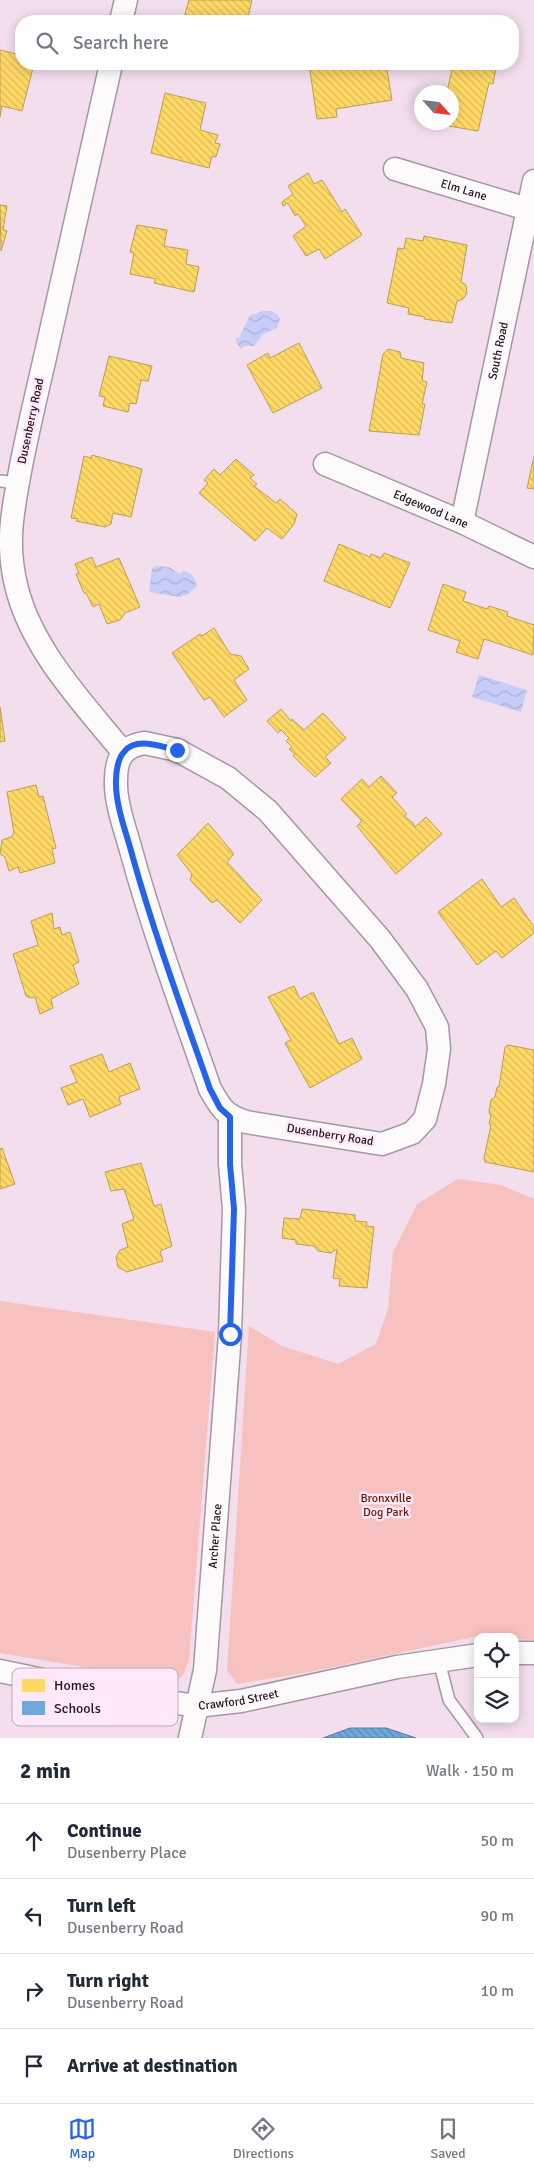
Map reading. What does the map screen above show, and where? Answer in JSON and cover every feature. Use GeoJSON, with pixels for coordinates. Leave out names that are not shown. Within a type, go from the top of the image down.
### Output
{"type":"FeatureCollection","features":[{"type":"Feature","properties":{"kind":"street"},"geometry":{"type":"LineString","coordinates":[[122,15],[126,0]]}},
{"type":"Feature","properties":{"kind":"street","name":"Dusenberry Road"},"geometry":{"type":"LineString","coordinates":[[110,70],[9,482],[11,559],[17,590],[30,625],[68,682],[123,752],[132,745],[145,743],[177,750],[228,778],[249,794],[268,811],[380,939],[417,989],[437,1027],[439,1049],[434,1084],[425,1119],[412,1133],[382,1144],[246,1122],[230,1117]]}},
{"type":"Feature","properties":{"kind":"street","name":"Elm Lane"},"geometry":{"type":"LineString","coordinates":[[395,169],[531,210]]}},
{"type":"Feature","properties":{"kind":"street","name":"South Road"},"geometry":{"type":"LineString","coordinates":[[462,522],[531,210],[534,180]]}},
{"type":"Feature","properties":{"kind":"street","name":"Edgewood Lane"},"geometry":{"type":"LineString","coordinates":[[325,464],[462,522],[534,556]]}},
{"type":"Feature","properties":{"kind":"street"},"geometry":{"type":"LineString","coordinates":[[123,752],[116,780],[120,812],[147,908],[210,1089],[220,1108],[230,1117]]}},
{"type":"Feature","properties":{"kind":"street","name":"Archer Place"},"geometry":{"type":"LineString","coordinates":[[190,1738],[205,1670],[230,1334],[234,1209],[230,1164],[230,1117]]}},
{"type":"Feature","properties":{"kind":"street"},"geometry":{"type":"LineString","coordinates":[[519,1653],[534,1653]]}},
{"type":"Feature","properties":{"kind":"street","name":"Crawford Street"},"geometry":{"type":"LineString","coordinates":[[178,1703],[196,1706],[241,1702],[397,1667],[474,1656]]}},
{"type":"Feature","properties":{"kind":"lane"},"geometry":{"type":"LineString","coordinates":[[439,1661],[449,1700],[477,1738]]}},
{"type":"Feature","properties":{"kind":"green space","name":"Bronxville Dog Park"},"geometry":{"type":"Polygon","coordinates":[[[458,1179],[501,1185],[534,1199],[534,1640],[519,1639],[519,1633],[474,1633],[474,1637],[315,1671],[237,1684],[227,1670],[249,1326],[282,1346],[338,1364],[376,1344],[388,1309],[393,1252],[417,1204],[458,1179]]]}},
{"type":"Feature","properties":{"kind":"green space"},"geometry":{"type":"Polygon","coordinates":[[[0,1301],[215,1332],[189,1660],[183,1675],[178,1678],[178,1668],[89,1668],[0,1653],[0,1301]]]}},
{"type":"Feature","properties":{"kind":"water"},"geometry":{"type":"Polygon","coordinates":[[[263,311],[272,311],[278,315],[280,320],[277,328],[263,334],[254,346],[244,346],[241,349],[236,342],[236,338],[239,338],[250,315],[263,311]]]}},
{"type":"Feature","properties":{"kind":"water"},"geometry":{"type":"Polygon","coordinates":[[[157,566],[169,567],[179,574],[183,571],[191,574],[197,586],[188,594],[180,597],[149,592],[152,568],[157,566]]]}},
{"type":"Feature","properties":{"kind":"water"},"geometry":{"type":"Polygon","coordinates":[[[479,675],[527,690],[521,712],[472,697],[479,675]]]}},
{"type":"Feature","properties":{"kind":"building: Homes"},"geometry":{"type":"Polygon","coordinates":[[[189,0],[252,0],[248,15],[185,15],[189,0]]]}},
{"type":"Feature","properties":{"kind":"building: Homes"},"geometry":{"type":"Polygon","coordinates":[[[0,50],[15,54],[15,70],[32,70],[22,111],[2,106],[0,117],[0,50]]]}},
{"type":"Feature","properties":{"kind":"building: Homes"},"geometry":{"type":"Polygon","coordinates":[[[310,70],[387,70],[392,100],[336,109],[337,117],[317,119],[310,70]]]}},
{"type":"Feature","properties":{"kind":"building: Homes"},"geometry":{"type":"Polygon","coordinates":[[[452,70],[496,70],[493,84],[489,83],[478,131],[459,128],[459,85],[448,85],[452,70]]]}},
{"type":"Feature","properties":{"kind":"building: Homes"},"geometry":{"type":"Polygon","coordinates":[[[165,93],[206,103],[200,130],[218,135],[215,143],[220,144],[216,157],[212,156],[209,168],[151,153],[165,93]]]}},
{"type":"Feature","properties":{"kind":"building: Homes"},"geometry":{"type":"Polygon","coordinates":[[[308,173],[314,184],[322,180],[342,212],[345,209],[362,235],[325,259],[319,249],[306,256],[293,236],[306,226],[298,214],[295,216],[288,203],[283,206],[282,202],[293,194],[288,186],[308,173]]]}},
{"type":"Feature","properties":{"kind":"building: Homes"},"geometry":{"type":"Polygon","coordinates":[[[0,205],[7,206],[3,230],[7,231],[1,251],[0,205]]]}},
{"type":"Feature","properties":{"kind":"building: Homes"},"geometry":{"type":"Polygon","coordinates":[[[137,225],[167,230],[164,246],[188,250],[186,264],[199,267],[194,292],[154,283],[156,279],[130,274],[134,253],[130,252],[137,225]]]}},
{"type":"Feature","properties":{"kind":"building: Homes"},"geometry":{"type":"Polygon","coordinates":[[[424,236],[467,245],[461,282],[466,285],[467,293],[463,299],[457,301],[452,323],[424,319],[425,317],[408,314],[409,308],[387,303],[398,248],[404,249],[406,238],[423,241],[424,236]]]}},
{"type":"Feature","properties":{"kind":"building: Homes"},"geometry":{"type":"Polygon","coordinates":[[[299,343],[322,388],[273,413],[247,365],[268,353],[270,358],[299,343]]]}},
{"type":"Feature","properties":{"kind":"building: Homes"},"geometry":{"type":"Polygon","coordinates":[[[388,349],[400,352],[401,358],[424,363],[422,381],[427,382],[422,404],[425,404],[419,435],[369,431],[383,354],[388,349]]]}},
{"type":"Feature","properties":{"kind":"building: Homes"},"geometry":{"type":"Polygon","coordinates":[[[109,356],[152,366],[148,381],[141,380],[136,404],[130,403],[128,412],[103,406],[105,397],[99,396],[109,356]]]}},
{"type":"Feature","properties":{"kind":"building: Homes"},"geometry":{"type":"Polygon","coordinates":[[[92,455],[142,469],[131,517],[113,513],[111,524],[105,527],[76,521],[78,519],[71,518],[84,456],[91,458],[92,455]]]}},
{"type":"Feature","properties":{"kind":"building: Homes"},"geometry":{"type":"Polygon","coordinates":[[[534,456],[534,489],[527,488],[534,456]]]}},
{"type":"Feature","properties":{"kind":"building: Homes"},"geometry":{"type":"Polygon","coordinates":[[[236,459],[254,475],[250,478],[257,484],[254,486],[276,503],[280,499],[297,514],[294,524],[282,539],[267,528],[255,541],[199,493],[208,483],[204,480],[214,469],[220,475],[236,459]]]}},
{"type":"Feature","properties":{"kind":"building: Homes"},"geometry":{"type":"Polygon","coordinates":[[[339,544],[370,557],[371,554],[381,558],[384,553],[410,563],[390,608],[324,581],[339,544]]]}},
{"type":"Feature","properties":{"kind":"building: Homes"},"geometry":{"type":"Polygon","coordinates":[[[92,557],[96,567],[119,558],[140,607],[125,613],[120,620],[107,624],[99,604],[93,607],[86,593],[84,593],[76,574],[79,573],[75,564],[92,557]]]}},
{"type":"Feature","properties":{"kind":"building: Homes"},"geometry":{"type":"Polygon","coordinates":[[[443,584],[466,592],[463,601],[487,609],[489,606],[508,612],[507,616],[534,625],[533,655],[484,639],[478,659],[456,652],[460,641],[428,630],[443,584]]]}},
{"type":"Feature","properties":{"kind":"building: Homes"},"geometry":{"type":"Polygon","coordinates":[[[214,628],[230,654],[241,656],[249,669],[234,680],[247,700],[224,717],[210,697],[204,700],[172,653],[200,634],[202,636],[214,628]]]}},
{"type":"Feature","properties":{"kind":"building: Homes"},"geometry":{"type":"Polygon","coordinates":[[[0,707],[5,741],[0,742],[0,707]]]}},
{"type":"Feature","properties":{"kind":"building: Homes"},"geometry":{"type":"Polygon","coordinates":[[[281,709],[291,721],[292,719],[304,730],[323,713],[346,738],[325,757],[331,763],[315,777],[293,756],[295,754],[289,749],[292,747],[286,741],[289,738],[281,730],[278,733],[267,721],[281,709]]]}},
{"type":"Feature","properties":{"kind":"building: Homes"},"geometry":{"type":"Polygon","coordinates":[[[381,776],[397,793],[392,797],[407,814],[404,816],[415,827],[426,817],[442,834],[396,874],[357,826],[362,821],[341,799],[362,779],[369,787],[381,776]]]}},
{"type":"Feature","properties":{"kind":"building: Homes"},"geometry":{"type":"Polygon","coordinates":[[[36,785],[39,797],[43,796],[56,848],[52,849],[55,863],[20,873],[18,867],[9,871],[5,857],[0,854],[2,840],[11,837],[14,833],[7,792],[36,785]]]}},
{"type":"Feature","properties":{"kind":"building: Homes"},"geometry":{"type":"Polygon","coordinates":[[[208,823],[234,854],[227,862],[262,900],[240,923],[217,900],[212,903],[190,880],[192,874],[177,855],[208,823]]]}},
{"type":"Feature","properties":{"kind":"building: Homes"},"geometry":{"type":"Polygon","coordinates":[[[482,879],[501,907],[514,898],[534,927],[534,933],[502,958],[496,951],[477,965],[438,912],[482,879]]]}},
{"type":"Feature","properties":{"kind":"building: Homes"},"geometry":{"type":"Polygon","coordinates":[[[52,913],[54,929],[60,927],[62,935],[70,932],[79,962],[73,965],[79,984],[51,999],[53,1008],[40,1014],[35,997],[26,996],[13,954],[38,945],[31,921],[52,913]]]}},
{"type":"Feature","properties":{"kind":"building: Homes"},"geometry":{"type":"Polygon","coordinates":[[[294,986],[300,999],[313,992],[339,1044],[352,1038],[362,1059],[310,1088],[285,1043],[291,1040],[268,997],[294,986]]]}},
{"type":"Feature","properties":{"kind":"building: Homes"},"geometry":{"type":"Polygon","coordinates":[[[508,1045],[534,1050],[534,1172],[485,1162],[484,1158],[491,1125],[489,1124],[491,1116],[489,1112],[491,1100],[495,1097],[497,1087],[499,1087],[505,1047],[508,1045]]]}},
{"type":"Feature","properties":{"kind":"building: Homes"},"geometry":{"type":"Polygon","coordinates":[[[102,1054],[109,1072],[130,1063],[140,1089],[119,1097],[121,1104],[90,1117],[83,1099],[68,1105],[61,1088],[77,1082],[70,1066],[102,1054]]]}},
{"type":"Feature","properties":{"kind":"building: Homes"},"geometry":{"type":"Polygon","coordinates":[[[2,1148],[15,1184],[0,1189],[0,1149],[2,1148]]]}},
{"type":"Feature","properties":{"kind":"building: Homes"},"geometry":{"type":"Polygon","coordinates":[[[141,1163],[154,1206],[161,1204],[172,1246],[160,1251],[163,1261],[127,1272],[118,1267],[116,1257],[120,1250],[128,1247],[122,1224],[134,1219],[124,1189],[111,1191],[105,1172],[141,1163]]]}},
{"type":"Feature","properties":{"kind":"building: Homes"},"geometry":{"type":"Polygon","coordinates":[[[302,1209],[355,1215],[355,1221],[367,1222],[366,1226],[374,1227],[367,1288],[339,1286],[340,1279],[333,1278],[337,1249],[331,1253],[318,1251],[314,1246],[296,1244],[296,1240],[282,1238],[284,1218],[300,1219],[302,1209]]]}},
{"type":"Feature","properties":{"kind":"building: Schools"},"geometry":{"type":"Polygon","coordinates":[[[350,1728],[386,1728],[416,1738],[323,1738],[350,1728]]]}},
{"type":"Feature","properties":{"kind":"route"},"geometry":{"type":"LineString","coordinates":[[177,750],[145,743],[132,745],[123,752],[116,780],[120,812],[147,908],[210,1089],[220,1108],[230,1117],[230,1164],[234,1209],[230,1334]]}}]}
